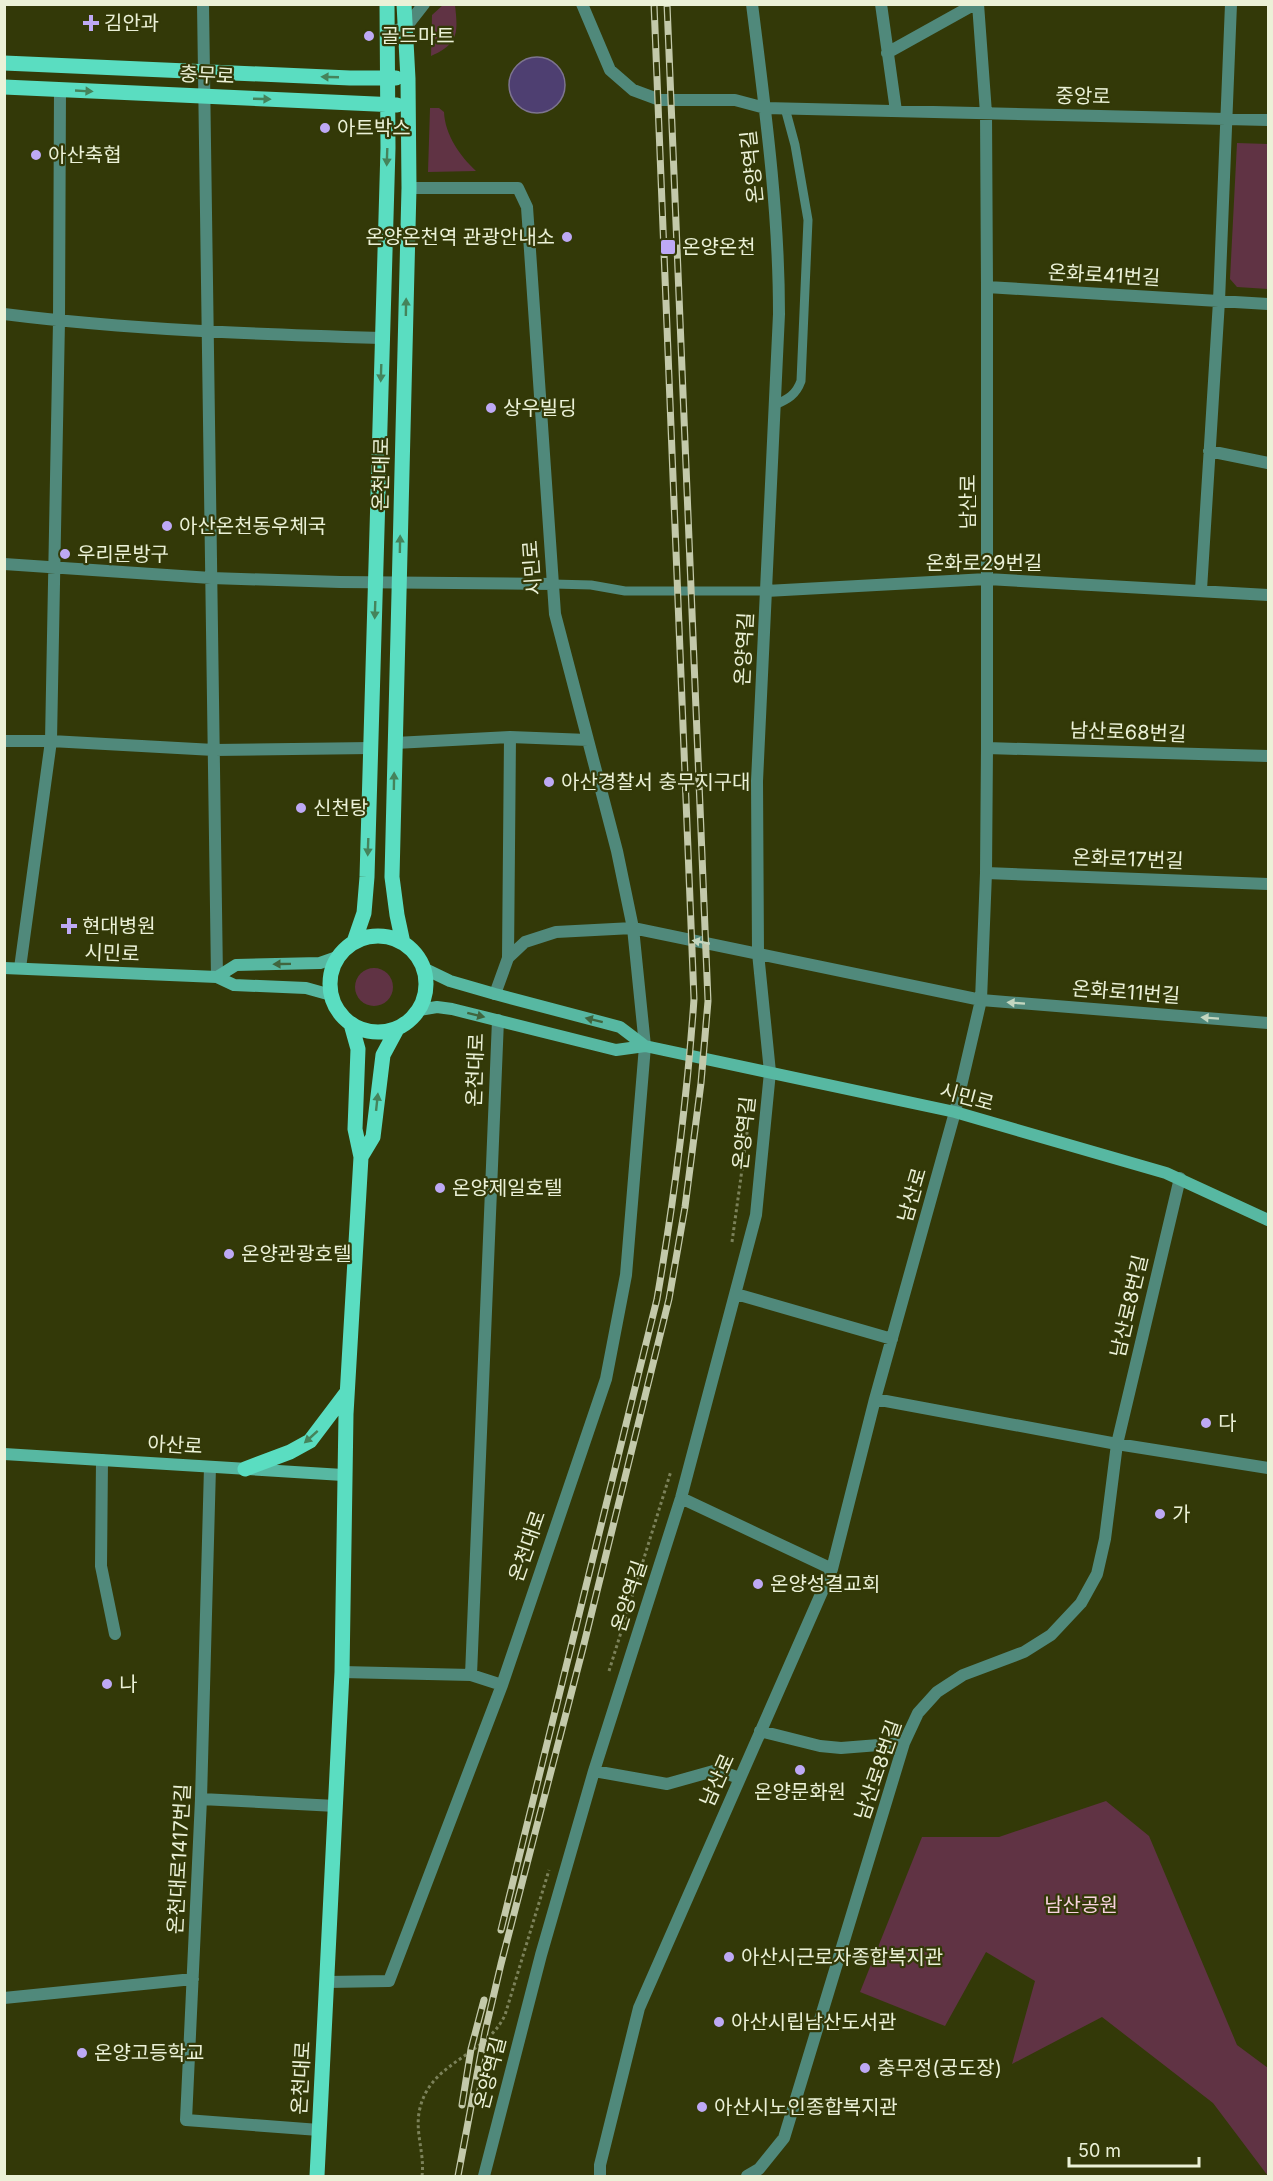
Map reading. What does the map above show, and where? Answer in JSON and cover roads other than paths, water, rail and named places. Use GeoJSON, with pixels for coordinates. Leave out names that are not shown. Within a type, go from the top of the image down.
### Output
{"type":"FeatureCollection","features":[{"type":"Feature","properties":{"kind":"main road","name":"온천대로"},"geometry":{"type":"LineString","coordinates":[[354,942],[364,913],[367,877],[388,104],[387,4]]}},
{"type":"Feature","properties":{"kind":"main road","name":"온천대로"},"geometry":{"type":"LineString","coordinates":[[403,943],[392,876],[409,188],[408,79],[404,4]]}},
{"type":"Feature","properties":{"kind":"main road","name":"충무로"},"geometry":{"type":"LineString","coordinates":[[4,63],[408,79]]}},
{"type":"Feature","properties":{"kind":"main road","name":"충무로"},"geometry":{"type":"LineString","coordinates":[[4,87],[408,105]]}},
{"type":"Feature","properties":{"kind":"main road"},"geometry":{"type":"LineString","coordinates":[[383,936],[403,943],[411,948],[423,968],[426,990],[419,1010],[414,1017],[389,1032],[374,1033],[359,1029],[337,1009],[331,995],[330,980],[334,965],[354,942],[368,937],[383,936]]}},
{"type":"Feature","properties":{"kind":"main road","name":"시민로"},"geometry":{"type":"LineString","coordinates":[[217,977],[236,965],[320,963],[340,956]]}},
{"type":"Feature","properties":{"kind":"main road","name":"시민로"},"geometry":{"type":"LineString","coordinates":[[4,968],[217,977],[234,985],[306,988],[331,995]]}},
{"type":"Feature","properties":{"kind":"main road","name":"시민로"},"geometry":{"type":"LineString","coordinates":[[423,968],[450,981],[620,1027],[645,1046]]}},
{"type":"Feature","properties":{"kind":"main road","name":"시민로"},"geometry":{"type":"LineString","coordinates":[[419,1010],[437,1006],[616,1050],[645,1046],[955,1112],[1180,1178],[1269,1220]]}},
{"type":"Feature","properties":{"kind":"main road","name":"온천대로"},"geometry":{"type":"LineString","coordinates":[[317,2176],[342,1672],[347,1392],[361,1157],[355,1130],[358,1050],[351,1024]]}},
{"type":"Feature","properties":{"kind":"main road","name":"온천대로"},"geometry":{"type":"LineString","coordinates":[[361,1157],[373,1137],[383,1054],[397,1029]]}},
{"type":"Feature","properties":{"kind":"main road"},"geometry":{"type":"LineString","coordinates":[[245,1469],[290,1452],[310,1441],[347,1392]]}},
{"type":"Feature","properties":{"kind":"main road","name":"아산로"},"geometry":{"type":"LineString","coordinates":[[4,1454],[344,1475]]}},
{"type":"Feature","properties":{"kind":"street"},"geometry":{"type":"LineString","coordinates":[[203,4],[217,977]]}},
{"type":"Feature","properties":{"kind":"street"},"geometry":{"type":"LineString","coordinates":[[388,33],[406,27],[424,4]]}},
{"type":"Feature","properties":{"kind":"street","name":"중앙로"},"geometry":{"type":"LineString","coordinates":[[582,4],[610,70],[633,90],[660,100],[735,100],[765,108],[1269,120]]}},
{"type":"Feature","properties":{"kind":"street","name":"온양역길"},"geometry":{"type":"LineString","coordinates":[[484,2176],[541,1955],[594,1771],[681,1498],[756,1215],[770,1072],[758,953],[757,781],[779,314],[779,251],[752,4]]}},
{"type":"Feature","properties":{"kind":"street"},"geometry":{"type":"LineString","coordinates":[[881,4],[896,111]]}},
{"type":"Feature","properties":{"kind":"street"},"geometry":{"type":"LineString","coordinates":[[887,53],[976,4]]}},
{"type":"Feature","properties":{"kind":"street","name":"남산로"},"geometry":{"type":"LineString","coordinates":[[600,2176],[600,2165],[639,2008],[832,1569],[875,1400],[955,1112],[981,1000],[986,873],[987,287],[986,113],[976,4]]}},
{"type":"Feature","properties":{"kind":"street"},"geometry":{"type":"LineString","coordinates":[[1201,590],[1219,301],[1231,4]]}},
{"type":"Feature","properties":{"kind":"street"},"geometry":{"type":"LineString","coordinates":[[20,968],[51,741],[60,90]]}},
{"type":"Feature","properties":{"kind":"street","name":"시민로"},"geometry":{"type":"LineString","coordinates":[[409,188],[518,188],[527,207],[555,614],[617,851],[633,928],[645,1046]]}},
{"type":"Feature","properties":{"kind":"street","name":"온화로41번길"},"geometry":{"type":"LineString","coordinates":[[987,287],[1269,304]]}},
{"type":"Feature","properties":{"kind":"street"},"geometry":{"type":"LineString","coordinates":[[4,314],[58,321],[207,333],[382,338]]}},
{"type":"Feature","properties":{"kind":"street"},"geometry":{"type":"LineString","coordinates":[[1209,451],[1269,463]]}},
{"type":"Feature","properties":{"kind":"street"},"geometry":{"type":"LineString","coordinates":[[4,564],[211,578],[553,584]]}},
{"type":"Feature","properties":{"kind":"street","name":"온화로29번길"},"geometry":{"type":"LineString","coordinates":[[766,591],[987,579],[1269,595]]}},
{"type":"Feature","properties":{"kind":"street"},"geometry":{"type":"LineString","coordinates":[[495,994],[508,958],[510,736]]}},
{"type":"Feature","properties":{"kind":"street"},"geometry":{"type":"LineString","coordinates":[[395,743],[510,736],[588,740]]}},
{"type":"Feature","properties":{"kind":"street"},"geometry":{"type":"LineString","coordinates":[[4,741],[51,741],[214,750],[371,748]]}},
{"type":"Feature","properties":{"kind":"street","name":"남산로68번길"},"geometry":{"type":"LineString","coordinates":[[987,748],[1269,756]]}},
{"type":"Feature","properties":{"kind":"street","name":"온화로17번길"},"geometry":{"type":"LineString","coordinates":[[986,873],[1269,884]]}},
{"type":"Feature","properties":{"kind":"street"},"geometry":{"type":"LineString","coordinates":[[508,958],[525,942],[556,932],[633,928],[981,1000]]}},
{"type":"Feature","properties":{"kind":"street","name":"온화로11번길"},"geometry":{"type":"LineString","coordinates":[[981,1000],[1269,1023]]}},
{"type":"Feature","properties":{"kind":"street","name":"온천대로"},"geometry":{"type":"LineString","coordinates":[[471,1675],[498,1020]]}},
{"type":"Feature","properties":{"kind":"street","name":"온천대로"},"geometry":{"type":"LineString","coordinates":[[327,1982],[389,1981],[502,1685],[606,1379],[626,1275],[645,1046]]}},
{"type":"Feature","properties":{"kind":"street","name":"남산로8번길"},"geometry":{"type":"LineString","coordinates":[[751,2175],[759,2169],[784,2138],[904,1743],[918,1713],[937,1692],[963,1675],[1024,1652],[1051,1635],[1082,1603],[1097,1574],[1105,1539],[1117,1444],[1180,1178]]}},
{"type":"Feature","properties":{"kind":"street"},"geometry":{"type":"LineString","coordinates":[[736,1294],[892,1339]]}},
{"type":"Feature","properties":{"kind":"street"},"geometry":{"type":"LineString","coordinates":[[875,1400],[1117,1444],[1269,1468]]}},
{"type":"Feature","properties":{"kind":"street"},"geometry":{"type":"LineString","coordinates":[[102,1460],[102,1566],[115,1634]]}},
{"type":"Feature","properties":{"kind":"street","name":"온천대로1417번길"},"geometry":{"type":"LineString","coordinates":[[210,1467],[201,1799],[186,2120],[319,2130]]}},
{"type":"Feature","properties":{"kind":"street"},"geometry":{"type":"LineString","coordinates":[[681,1498],[832,1569]]}},
{"type":"Feature","properties":{"kind":"street"},"geometry":{"type":"LineString","coordinates":[[342,1672],[471,1675],[502,1685]]}},
{"type":"Feature","properties":{"kind":"street"},"geometry":{"type":"LineString","coordinates":[[760,1731],[820,1746],[841,1748],[904,1743]]}},
{"type":"Feature","properties":{"kind":"street"},"geometry":{"type":"LineString","coordinates":[[594,1771],[667,1784],[717,1770],[739,1778]]}},
{"type":"Feature","properties":{"kind":"street"},"geometry":{"type":"LineString","coordinates":[[201,1799],[336,1806]]}},
{"type":"Feature","properties":{"kind":"street"},"geometry":{"type":"LineString","coordinates":[[4,1998],[193,1979]]}},
{"type":"Feature","properties":{"kind":"lane"},"geometry":{"type":"LineString","coordinates":[[775,405],[797,392],[801,381],[808,241],[805,198],[785,108]]}},
{"type":"Feature","properties":{"kind":"lane"},"geometry":{"type":"LineString","coordinates":[[553,584],[591,585],[625,591],[766,591]]}},
{"type":"Feature","properties":{"kind":"railway"},"geometry":{"type":"LineString","coordinates":[[501,1930],[657,1299],[688,1075],[694,999],[654,4]]}},
{"type":"Feature","properties":{"kind":"railway"},"geometry":{"type":"LineString","coordinates":[[458,2176],[485,2032],[501,1964],[583,1648],[669,1299],[685,1207],[701,1083],[708,1001],[667,4]]}},
{"type":"Feature","properties":{"kind":"railway"},"geometry":{"type":"LineString","coordinates":[[462,2105],[471,2049],[484,2000]]}},
{"type":"Feature","properties":{"kind":"place","name":"김안과"},"geometry":{"type":"Point","coordinates":[91,23]}},
{"type":"Feature","properties":{"kind":"place","name":"골드마트"},"geometry":{"type":"Point","coordinates":[369,36]}},
{"type":"Feature","properties":{"kind":"place","name":"아트박스"},"geometry":{"type":"Point","coordinates":[325,128]}},
{"type":"Feature","properties":{"kind":"place","name":"아산축협"},"geometry":{"type":"Point","coordinates":[36,155]}},
{"type":"Feature","properties":{"kind":"place","name":"온양온천역 관광안내소"},"geometry":{"type":"Point","coordinates":[567,237]}},
{"type":"Feature","properties":{"kind":"place","name":"온양온천"},"geometry":{"type":"Point","coordinates":[668,247]}},
{"type":"Feature","properties":{"kind":"place","name":"상우빌딩"},"geometry":{"type":"Point","coordinates":[491,408]}},
{"type":"Feature","properties":{"kind":"place","name":"아산온천동우체국"},"geometry":{"type":"Point","coordinates":[167,526]}},
{"type":"Feature","properties":{"kind":"place","name":"우리문방구"},"geometry":{"type":"Point","coordinates":[65,554]}},
{"type":"Feature","properties":{"kind":"place","name":"아산경찰서 충무지구대"},"geometry":{"type":"Point","coordinates":[549,782]}},
{"type":"Feature","properties":{"kind":"place","name":"신천탕"},"geometry":{"type":"Point","coordinates":[301,808]}},
{"type":"Feature","properties":{"kind":"place","name":"현대병원"},"geometry":{"type":"Point","coordinates":[69,926]}},
{"type":"Feature","properties":{"kind":"place","name":"온양제일호텔"},"geometry":{"type":"Point","coordinates":[440,1188]}},
{"type":"Feature","properties":{"kind":"place","name":"온양관광호텔"},"geometry":{"type":"Point","coordinates":[229,1254]}},
{"type":"Feature","properties":{"kind":"place","name":"다"},"geometry":{"type":"Point","coordinates":[1206,1423]}},
{"type":"Feature","properties":{"kind":"place","name":"가"},"geometry":{"type":"Point","coordinates":[1160,1514]}},
{"type":"Feature","properties":{"kind":"place","name":"온양성결교회"},"geometry":{"type":"Point","coordinates":[758,1584]}},
{"type":"Feature","properties":{"kind":"place","name":"나"},"geometry":{"type":"Point","coordinates":[107,1684]}},
{"type":"Feature","properties":{"kind":"place","name":"온양문화원"},"geometry":{"type":"Point","coordinates":[800,1770]}},
{"type":"Feature","properties":{"kind":"place","name":"아산시근로자종합복지관"},"geometry":{"type":"Point","coordinates":[729,1957]}},
{"type":"Feature","properties":{"kind":"place","name":"아산시립남산도서관"},"geometry":{"type":"Point","coordinates":[719,2022]}},
{"type":"Feature","properties":{"kind":"place","name":"온양고등학교"},"geometry":{"type":"Point","coordinates":[82,2053]}},
{"type":"Feature","properties":{"kind":"place","name":"충무정(궁도장)"},"geometry":{"type":"Point","coordinates":[865,2068]}},
{"type":"Feature","properties":{"kind":"place","name":"아산시노인종합복지관"},"geometry":{"type":"Point","coordinates":[702,2107]}},
{"type":"Feature","properties":{"kind":"park label","name":"남산공원"},"geometry":{"type":"Point","coordinates":[1081,1905]}}]}
